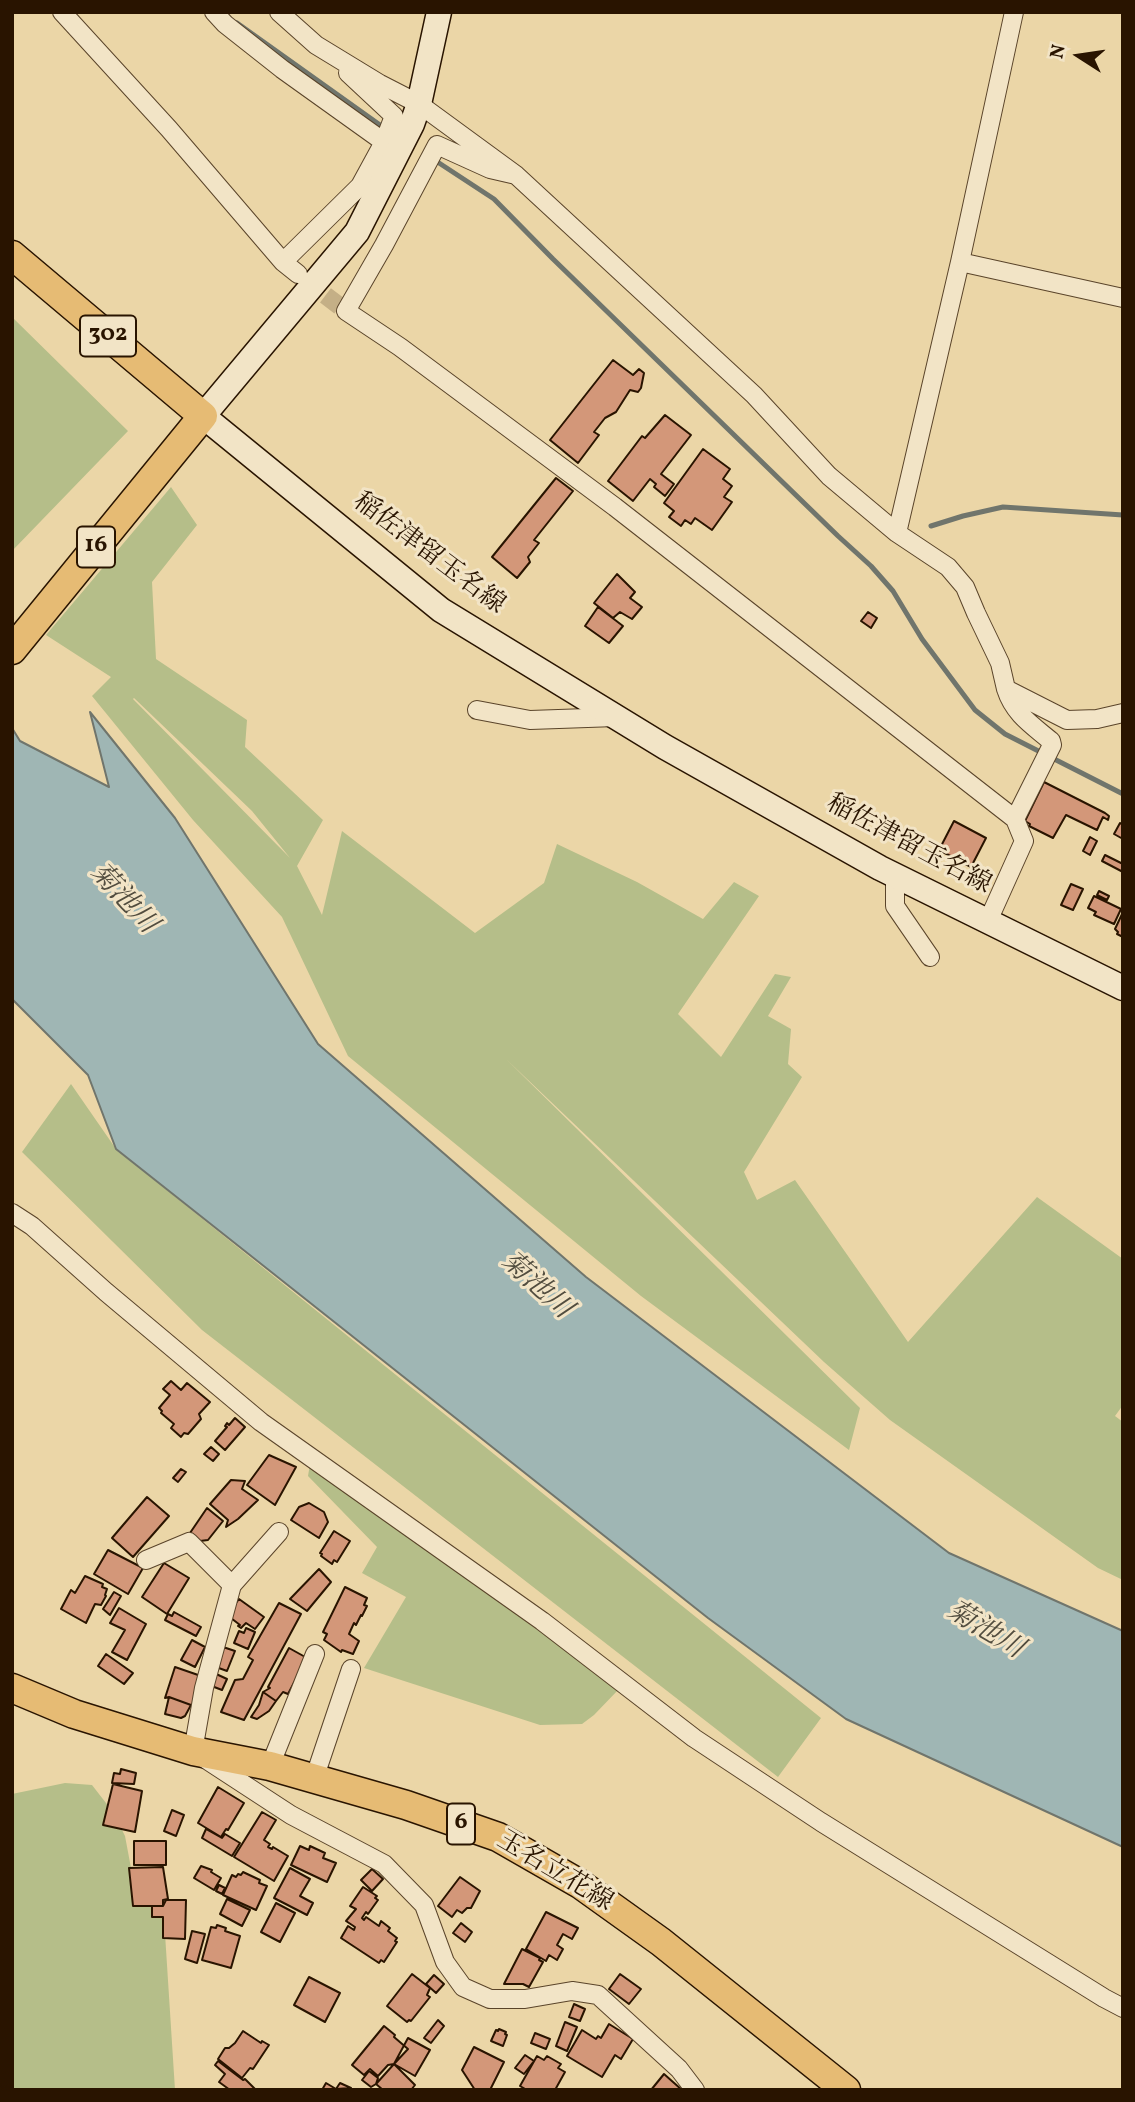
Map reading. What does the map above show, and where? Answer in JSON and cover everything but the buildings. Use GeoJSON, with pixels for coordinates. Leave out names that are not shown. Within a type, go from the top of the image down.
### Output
{"type":"FeatureCollection","features":[{"type":"Feature","properties":{"kind":"main road"},"geometry":{"type":"LineString","coordinates":[[203,416],[357,232],[402,144],[419,104],[439,12]]}},
{"type":"Feature","properties":{"kind":"main road","name":"302"},"geometry":{"type":"LineString","coordinates":[[12,255],[203,416]]}},
{"type":"Feature","properties":{"kind":"main road","name":"16"},"geometry":{"type":"LineString","coordinates":[[12,650],[203,416]]}},
{"type":"Feature","properties":{"kind":"main road","name":"稲佐津留玉名線"},"geometry":{"type":"LineString","coordinates":[[203,416],[441,610],[665,747],[895,875],[1123,988]]}},
{"type":"Feature","properties":{"kind":"main road","name":"玉名立花線"},"geometry":{"type":"LineString","coordinates":[[12,1688],[74,1714],[193,1751],[270,1766],[406,1805],[498,1837],[580,1884],[661,1942],[846,2090]]}},
{"type":"Feature","properties":{"kind":"street"},"geometry":{"type":"LineString","coordinates":[[62,12],[169,129],[284,262],[298,274]]}},
{"type":"Feature","properties":{"kind":"street"},"geometry":{"type":"LineString","coordinates":[[214,12],[225,24],[282,69],[384,142]]}},
{"type":"Feature","properties":{"kind":"street"},"geometry":{"type":"LineString","coordinates":[[279,12],[394,116],[384,142],[360,186],[284,262]]}},
{"type":"Feature","properties":{"kind":"street"},"geometry":{"type":"LineString","coordinates":[[897,533],[1014,12]]}},
{"type":"Feature","properties":{"kind":"street"},"geometry":{"type":"LineString","coordinates":[[316,45],[419,104],[516,175],[754,395],[829,476],[897,533],[947,567],[965,587],[1000,663],[1010,702],[1016,712],[1051,741],[1052,745],[1016,819]]}},
{"type":"Feature","properties":{"kind":"street"},"geometry":{"type":"LineString","coordinates":[[516,175],[490,169],[437,145],[346,311],[400,347],[615,507],[1016,819],[1024,841],[988,921]]}},
{"type":"Feature","properties":{"kind":"street"},"geometry":{"type":"LineString","coordinates":[[960,262],[1123,298]]}},
{"type":"Feature","properties":{"kind":"street"},"geometry":{"type":"LineString","coordinates":[[1006,689],[1067,720],[1097,719],[1123,713]]}},
{"type":"Feature","properties":{"kind":"street"},"geometry":{"type":"LineString","coordinates":[[477,710],[530,720],[616,717]]}},
{"type":"Feature","properties":{"kind":"street"},"geometry":{"type":"LineString","coordinates":[[895,875],[895,906],[930,957]]}},
{"type":"Feature","properties":{"kind":"street"},"geometry":{"type":"LineString","coordinates":[[12,1213],[32,1226],[261,1422],[542,1621],[694,1738],[821,1822],[1123,2008]]}},
{"type":"Feature","properties":{"kind":"street"},"geometry":{"type":"LineString","coordinates":[[193,1751],[204,1688],[232,1585],[279,1532]]}},
{"type":"Feature","properties":{"kind":"street"},"geometry":{"type":"LineString","coordinates":[[146,1560],[189,1542],[232,1585]]}},
{"type":"Feature","properties":{"kind":"street"},"geometry":{"type":"LineString","coordinates":[[270,1766],[315,1654]]}},
{"type":"Feature","properties":{"kind":"street"},"geometry":{"type":"LineString","coordinates":[[314,1779],[351,1669]]}},
{"type":"Feature","properties":{"kind":"street","name":"6"},"geometry":{"type":"LineString","coordinates":[[193,1751],[291,1815],[383,1864],[424,1905],[444,1962],[463,1987],[490,1999],[525,1999],[572,1991],[598,1996],[679,2069],[695,2090]]}},
{"type":"Feature","properties":{"kind":"green space"},"geometry":{"type":"Polygon","coordinates":[[[12,317],[128,431],[12,551],[12,317]]]}},
{"type":"Feature","properties":{"kind":"green space"},"geometry":{"type":"Polygon","coordinates":[[[171,487],[197,525],[152,582],[156,659],[247,720],[245,747],[323,820],[297,866],[322,915],[342,831],[475,933],[544,883],[557,844],[637,882],[703,919],[734,882],[759,896],[678,1014],[721,1057],[775,974],[791,977],[768,1016],[791,1029],[788,1064],[802,1077],[744,1172],[757,1200],[795,1180],[908,1342],[1037,1197],[1123,1259],[1123,1405],[1115,1416],[1123,1422],[1123,1580],[1098,1568],[890,1420],[824,1362],[506,1059],[860,1408],[849,1450],[641,1296],[348,1056],[282,917],[193,820],[92,696],[111,677],[46,635],[171,487]],[[134,698],[133,699],[290,858],[252,811],[134,698]]]}},
{"type":"Feature","properties":{"kind":"green space"},"geometry":{"type":"Polygon","coordinates":[[[71,1084],[116,1149],[821,1718],[778,1777],[202,1330],[22,1152],[71,1084]]]}},
{"type":"Feature","properties":{"kind":"green space"},"geometry":{"type":"Polygon","coordinates":[[[310,1464],[619,1689],[582,1724],[540,1725],[364,1668],[406,1597],[362,1573],[377,1547],[308,1476],[310,1464]]]}},
{"type":"Feature","properties":{"kind":"green space"},"geometry":{"type":"Polygon","coordinates":[[[65,1783],[92,1785],[113,1812],[125,1836],[131,1868],[164,1918],[175,2090],[12,2090],[12,1794],[65,1783]]]}},
{"type":"Feature","properties":{"kind":"water","name":"菊池川"},"geometry":{"type":"Polygon","coordinates":[[[90,712],[175,818],[318,1044],[586,1277],[949,1553],[1123,1631],[1123,1847],[846,1719],[708,1618],[116,1149],[88,1075],[12,999],[12,728],[20,741],[109,787],[90,712]]]}},
{"type":"Feature","properties":{"kind":"waterway"},"geometry":{"type":"LineString","coordinates":[[237,23],[380,125]]}},
{"type":"Feature","properties":{"kind":"waterway"},"geometry":{"type":"LineString","coordinates":[[436,161],[494,199],[871,566],[893,591],[922,639],[975,710],[1005,734],[1123,794]]}},
{"type":"Feature","properties":{"kind":"waterway"},"geometry":{"type":"LineString","coordinates":[[931,526],[1003,507],[1123,515]]}},
{"type":"Feature","properties":{"kind":"tunnel"},"geometry":{"type":"LineString","coordinates":[[304,279],[346,311]]}}]}
